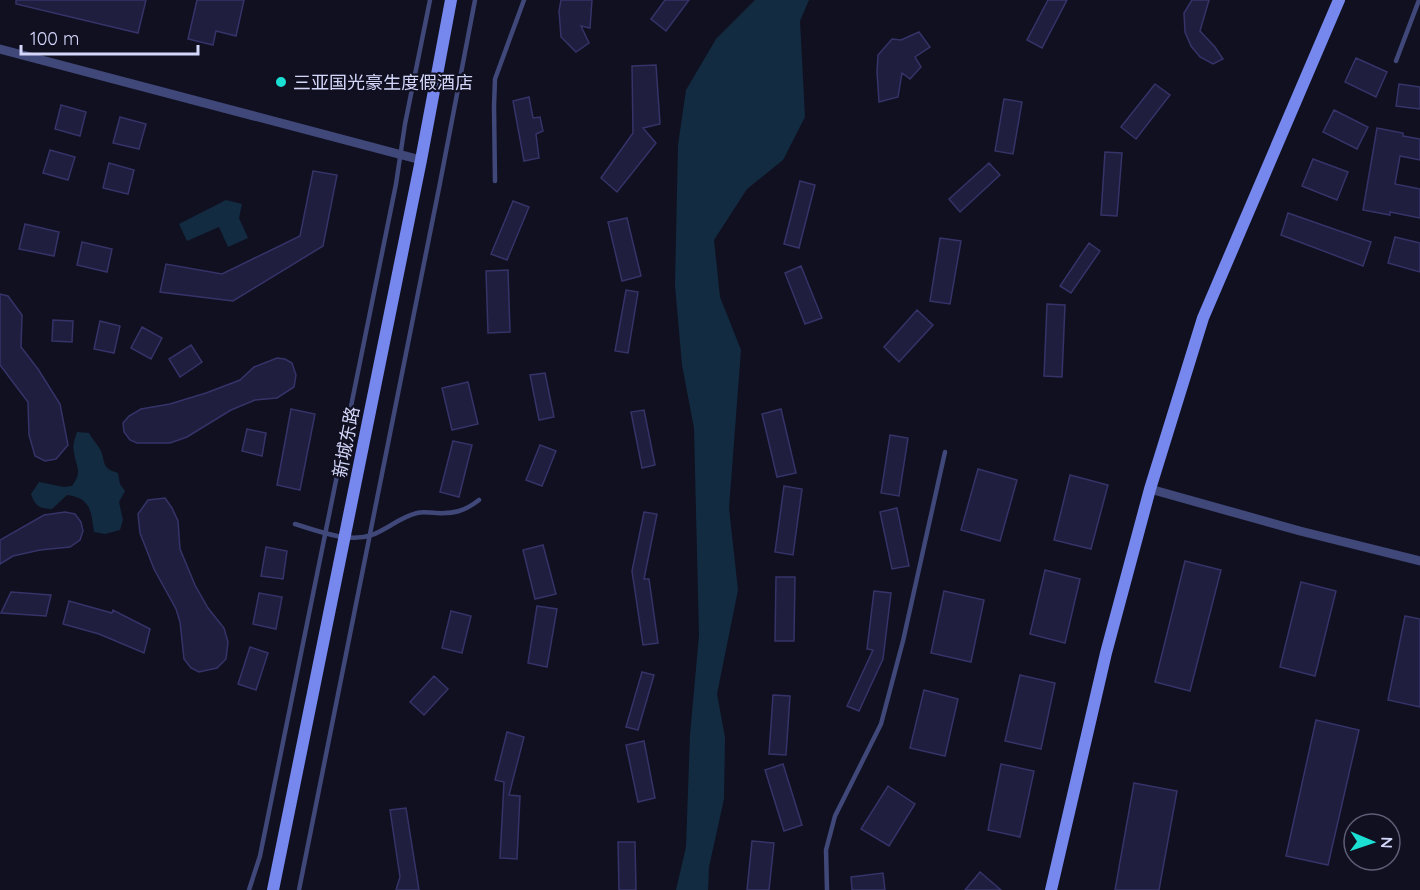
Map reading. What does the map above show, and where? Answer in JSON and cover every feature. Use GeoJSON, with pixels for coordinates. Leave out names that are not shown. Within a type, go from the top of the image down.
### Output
{"type":"FeatureCollection","features":[{"type":"Feature","properties":{"kind":"street","name":"新城东路"},"geometry":{"type":"LineString","coordinates":[[273,890],[421,160],[451,0]]}},
{"type":"Feature","properties":{"kind":"street"},"geometry":{"type":"LineString","coordinates":[[1051,890],[1106,652],[1150,489],[1203,318],[1339,0]]}},
{"type":"Feature","properties":{"kind":"street"},"geometry":{"type":"LineString","coordinates":[[0,49],[421,160]]}},
{"type":"Feature","properties":{"kind":"street"},"geometry":{"type":"LineString","coordinates":[[1150,489],[1300,531],[1420,561]]}},
{"type":"Feature","properties":{"kind":"lane"},"geometry":{"type":"LineString","coordinates":[[249,890],[260,856],[326,533],[396,184],[430,0]]}},
{"type":"Feature","properties":{"kind":"lane"},"geometry":{"type":"LineString","coordinates":[[299,890],[475,0]]}},
{"type":"Feature","properties":{"kind":"lane"},"geometry":{"type":"LineString","coordinates":[[495,181],[495,79],[524,0]]}},
{"type":"Feature","properties":{"kind":"lane"},"geometry":{"type":"LineString","coordinates":[[1396,61],[1419,0]]}},
{"type":"Feature","properties":{"kind":"lane"},"geometry":{"type":"LineString","coordinates":[[827,890],[826,850],[835,816],[881,724],[903,641],[945,452]]}},
{"type":"Feature","properties":{"kind":"lane"},"geometry":{"type":"LineString","coordinates":[[295,524],[345,537],[370,536],[387,528],[400,518],[420,512],[448,514],[465,510],[479,500]]}},
{"type":"Feature","properties":{"kind":"water"},"geometry":{"type":"Polygon","coordinates":[[[755,0],[809,0],[800,21],[805,117],[783,160],[747,189],[714,240],[720,297],[741,350],[729,508],[738,590],[717,694],[725,737],[724,799],[709,867],[708,890],[676,890],[686,847],[690,735],[699,635],[694,428],[682,365],[675,285],[678,145],[686,90],[716,39],[755,0]]]}},
{"type":"Feature","properties":{"kind":"water"},"geometry":{"type":"Polygon","coordinates":[[[226,200],[242,204],[239,218],[248,238],[228,247],[219,227],[187,241],[179,224],[226,200]]]}},
{"type":"Feature","properties":{"kind":"water"},"geometry":{"type":"Polygon","coordinates":[[[77,432],[89,433],[101,451],[107,468],[118,473],[120,484],[125,491],[119,502],[123,520],[120,530],[105,534],[94,532],[88,507],[81,499],[67,495],[52,509],[38,506],[31,494],[39,482],[64,487],[72,486],[78,473],[73,447],[77,432]]]}},
{"type":"Feature","properties":{"kind":"building"},"geometry":{"type":"Polygon","coordinates":[[[16,0],[146,0],[138,33],[16,4],[16,0]]]}},
{"type":"Feature","properties":{"kind":"building"},"geometry":{"type":"Polygon","coordinates":[[[197,0],[244,0],[236,36],[216,31],[213,45],[188,39],[197,0]]]}},
{"type":"Feature","properties":{"kind":"building"},"geometry":{"type":"Polygon","coordinates":[[[561,0],[592,0],[590,28],[581,26],[589,43],[576,52],[561,37],[559,11],[561,0]]]}},
{"type":"Feature","properties":{"kind":"building"},"geometry":{"type":"Polygon","coordinates":[[[665,0],[689,0],[666,31],[651,19],[665,0]]]}},
{"type":"Feature","properties":{"kind":"building"},"geometry":{"type":"Polygon","coordinates":[[[1048,0],[1067,0],[1042,48],[1027,40],[1048,0]]]}},
{"type":"Feature","properties":{"kind":"building"},"geometry":{"type":"Polygon","coordinates":[[[1192,0],[1209,0],[1200,31],[1223,59],[1213,64],[1200,57],[1191,46],[1185,32],[1184,13],[1192,0]]]}},
{"type":"Feature","properties":{"kind":"building"},"geometry":{"type":"Polygon","coordinates":[[[919,32],[930,47],[915,57],[921,67],[910,79],[902,73],[898,97],[879,102],[878,55],[892,39],[901,40],[919,32]]]}},
{"type":"Feature","properties":{"kind":"building"},"geometry":{"type":"Polygon","coordinates":[[[1356,58],[1387,72],[1376,97],[1345,82],[1356,58]]]}},
{"type":"Feature","properties":{"kind":"building"},"geometry":{"type":"Polygon","coordinates":[[[656,65],[660,124],[643,128],[656,143],[617,192],[601,178],[633,133],[632,66],[656,65]]]}},
{"type":"Feature","properties":{"kind":"building"},"geometry":{"type":"Polygon","coordinates":[[[1155,84],[1170,95],[1136,139],[1121,127],[1155,84]]]}},
{"type":"Feature","properties":{"kind":"building"},"geometry":{"type":"Polygon","coordinates":[[[1399,84],[1420,87],[1420,109],[1396,106],[1399,84]]]}},
{"type":"Feature","properties":{"kind":"building"},"geometry":{"type":"Polygon","coordinates":[[[529,97],[533,118],[540,117],[543,131],[536,134],[539,158],[524,161],[513,101],[529,97]]]}},
{"type":"Feature","properties":{"kind":"building"},"geometry":{"type":"Polygon","coordinates":[[[1004,99],[1022,102],[1013,154],[995,151],[1004,99]]]}},
{"type":"Feature","properties":{"kind":"building"},"geometry":{"type":"Polygon","coordinates":[[[61,105],[86,112],[80,136],[55,129],[61,105]]]}},
{"type":"Feature","properties":{"kind":"building"},"geometry":{"type":"Polygon","coordinates":[[[1334,110],[1368,127],[1357,149],[1323,132],[1334,110]]]}},
{"type":"Feature","properties":{"kind":"building"},"geometry":{"type":"Polygon","coordinates":[[[120,117],[146,124],[139,149],[113,143],[120,117]]]}},
{"type":"Feature","properties":{"kind":"building"},"geometry":{"type":"Polygon","coordinates":[[[1377,128],[1420,139],[1420,160],[1400,156],[1395,184],[1420,189],[1420,218],[1363,210],[1377,128]]]}},
{"type":"Feature","properties":{"kind":"building"},"geometry":{"type":"Polygon","coordinates":[[[50,150],[75,157],[68,180],[43,173],[50,150]]]}},
{"type":"Feature","properties":{"kind":"building"},"geometry":{"type":"Polygon","coordinates":[[[1105,152],[1122,153],[1117,216],[1101,215],[1105,152]]]}},
{"type":"Feature","properties":{"kind":"building"},"geometry":{"type":"Polygon","coordinates":[[[1313,159],[1348,172],[1337,200],[1302,186],[1313,159]]]}},
{"type":"Feature","properties":{"kind":"building"},"geometry":{"type":"Polygon","coordinates":[[[109,163],[134,170],[128,194],[103,188],[109,163]]]}},
{"type":"Feature","properties":{"kind":"building"},"geometry":{"type":"Polygon","coordinates":[[[989,163],[1000,175],[960,212],[949,199],[989,163]]]}},
{"type":"Feature","properties":{"kind":"building"},"geometry":{"type":"Polygon","coordinates":[[[313,171],[337,175],[323,246],[233,301],[160,292],[166,264],[222,274],[300,236],[313,171]]]}},
{"type":"Feature","properties":{"kind":"building"},"geometry":{"type":"Polygon","coordinates":[[[800,181],[815,185],[799,248],[784,244],[800,181]]]}},
{"type":"Feature","properties":{"kind":"building"},"geometry":{"type":"Polygon","coordinates":[[[513,201],[529,207],[507,260],[491,254],[513,201]]]}},
{"type":"Feature","properties":{"kind":"building"},"geometry":{"type":"Polygon","coordinates":[[[1288,213],[1371,242],[1363,266],[1281,235],[1288,213]]]}},
{"type":"Feature","properties":{"kind":"building"},"geometry":{"type":"Polygon","coordinates":[[[627,218],[641,276],[622,281],[608,222],[627,218]]]}},
{"type":"Feature","properties":{"kind":"building"},"geometry":{"type":"Polygon","coordinates":[[[25,224],[59,232],[54,256],[19,249],[25,224]]]}},
{"type":"Feature","properties":{"kind":"building"},"geometry":{"type":"Polygon","coordinates":[[[1395,237],[1420,243],[1420,272],[1388,263],[1395,237]]]}},
{"type":"Feature","properties":{"kind":"building"},"geometry":{"type":"Polygon","coordinates":[[[940,238],[961,241],[950,304],[930,301],[940,238]]]}},
{"type":"Feature","properties":{"kind":"building"},"geometry":{"type":"Polygon","coordinates":[[[82,242],[112,249],[107,272],[77,265],[82,242]]]}},
{"type":"Feature","properties":{"kind":"building"},"geometry":{"type":"Polygon","coordinates":[[[1089,243],[1100,251],[1071,293],[1060,286],[1089,243]]]}},
{"type":"Feature","properties":{"kind":"building"},"geometry":{"type":"Polygon","coordinates":[[[801,266],[822,318],[805,324],[785,273],[801,266]]]}},
{"type":"Feature","properties":{"kind":"building"},"geometry":{"type":"Polygon","coordinates":[[[508,270],[510,332],[488,333],[486,271],[508,270]]]}},
{"type":"Feature","properties":{"kind":"building"},"geometry":{"type":"Polygon","coordinates":[[[626,290],[638,292],[628,353],[615,351],[626,290]]]}},
{"type":"Feature","properties":{"kind":"building"},"geometry":{"type":"Polygon","coordinates":[[[0,294],[8,296],[22,315],[21,347],[60,404],[68,445],[56,459],[45,461],[35,456],[29,435],[28,402],[0,365],[0,294]]]}},
{"type":"Feature","properties":{"kind":"building"},"geometry":{"type":"Polygon","coordinates":[[[1047,304],[1065,305],[1062,377],[1044,376],[1047,304]]]}},
{"type":"Feature","properties":{"kind":"building"},"geometry":{"type":"Polygon","coordinates":[[[917,310],[933,325],[899,362],[884,347],[917,310]]]}},
{"type":"Feature","properties":{"kind":"building"},"geometry":{"type":"Polygon","coordinates":[[[53,320],[73,321],[72,342],[52,341],[53,320]]]}},
{"type":"Feature","properties":{"kind":"building"},"geometry":{"type":"Polygon","coordinates":[[[100,321],[120,326],[114,353],[94,349],[100,321]]]}},
{"type":"Feature","properties":{"kind":"building"},"geometry":{"type":"Polygon","coordinates":[[[142,327],[162,338],[151,359],[131,348],[142,327]]]}},
{"type":"Feature","properties":{"kind":"building"},"geometry":{"type":"Polygon","coordinates":[[[191,345],[202,362],[180,377],[169,359],[191,345]]]}},
{"type":"Feature","properties":{"kind":"building"},"geometry":{"type":"Polygon","coordinates":[[[277,358],[292,363],[296,375],[294,387],[277,398],[255,400],[231,410],[187,437],[170,443],[137,443],[130,440],[124,432],[123,423],[129,416],[141,409],[170,404],[206,393],[240,380],[254,367],[277,358]]]}},
{"type":"Feature","properties":{"kind":"building"},"geometry":{"type":"Polygon","coordinates":[[[545,373],[554,417],[539,420],[530,375],[545,373]]]}},
{"type":"Feature","properties":{"kind":"building"},"geometry":{"type":"Polygon","coordinates":[[[468,382],[478,424],[452,430],[442,388],[468,382]]]}},
{"type":"Feature","properties":{"kind":"building"},"geometry":{"type":"Polygon","coordinates":[[[291,409],[315,414],[300,490],[277,485],[291,409]]]}},
{"type":"Feature","properties":{"kind":"building"},"geometry":{"type":"Polygon","coordinates":[[[781,409],[796,473],[777,477],[762,414],[781,409]]]}},
{"type":"Feature","properties":{"kind":"building"},"geometry":{"type":"Polygon","coordinates":[[[644,410],[655,465],[642,468],[631,412],[644,410]]]}},
{"type":"Feature","properties":{"kind":"building"},"geometry":{"type":"Polygon","coordinates":[[[247,429],[266,433],[262,456],[242,451],[247,429]]]}},
{"type":"Feature","properties":{"kind":"building"},"geometry":{"type":"Polygon","coordinates":[[[890,435],[908,438],[899,496],[881,493],[890,435]]]}},
{"type":"Feature","properties":{"kind":"building"},"geometry":{"type":"Polygon","coordinates":[[[453,441],[472,445],[459,497],[440,492],[453,441]]]}},
{"type":"Feature","properties":{"kind":"building"},"geometry":{"type":"Polygon","coordinates":[[[540,445],[556,451],[542,486],[526,480],[540,445]]]}},
{"type":"Feature","properties":{"kind":"building"},"geometry":{"type":"Polygon","coordinates":[[[978,469],[1017,480],[1000,541],[961,530],[978,469]]]}},
{"type":"Feature","properties":{"kind":"building"},"geometry":{"type":"Polygon","coordinates":[[[1070,475],[1108,485],[1091,549],[1054,540],[1070,475]]]}},
{"type":"Feature","properties":{"kind":"building"},"geometry":{"type":"Polygon","coordinates":[[[784,486],[802,489],[793,555],[775,552],[784,486]]]}},
{"type":"Feature","properties":{"kind":"building"},"geometry":{"type":"Polygon","coordinates":[[[165,498],[178,521],[180,549],[195,585],[208,608],[224,628],[228,642],[226,659],[217,668],[199,672],[191,668],[184,659],[180,622],[176,609],[154,569],[140,533],[138,514],[148,500],[165,498]]]}},
{"type":"Feature","properties":{"kind":"building"},"geometry":{"type":"Polygon","coordinates":[[[897,508],[909,566],[892,569],[880,512],[897,508]]]}},
{"type":"Feature","properties":{"kind":"building"},"geometry":{"type":"Polygon","coordinates":[[[65,512],[75,514],[81,522],[83,531],[80,540],[70,547],[13,556],[0,564],[0,540],[44,515],[65,512]]]}},
{"type":"Feature","properties":{"kind":"building"},"geometry":{"type":"Polygon","coordinates":[[[644,512],[657,514],[644,579],[649,579],[658,643],[643,645],[632,571],[644,512]]]}},
{"type":"Feature","properties":{"kind":"building"},"geometry":{"type":"Polygon","coordinates":[[[543,545],[556,594],[535,599],[523,550],[543,545]]]}},
{"type":"Feature","properties":{"kind":"building"},"geometry":{"type":"Polygon","coordinates":[[[266,547],[287,551],[283,579],[261,576],[266,547]]]}},
{"type":"Feature","properties":{"kind":"building"},"geometry":{"type":"Polygon","coordinates":[[[1185,561],[1221,570],[1190,691],[1155,682],[1185,561]]]}},
{"type":"Feature","properties":{"kind":"building"},"geometry":{"type":"Polygon","coordinates":[[[1045,570],[1080,579],[1065,643],[1030,634],[1045,570]]]}},
{"type":"Feature","properties":{"kind":"building"},"geometry":{"type":"Polygon","coordinates":[[[776,577],[795,577],[794,641],[775,641],[776,577]]]}},
{"type":"Feature","properties":{"kind":"building"},"geometry":{"type":"Polygon","coordinates":[[[1301,582],[1336,591],[1315,676],[1280,667],[1301,582]]]}},
{"type":"Feature","properties":{"kind":"building"},"geometry":{"type":"Polygon","coordinates":[[[874,591],[891,593],[883,659],[859,711],[847,706],[873,650],[867,649],[874,591]]]}},
{"type":"Feature","properties":{"kind":"building"},"geometry":{"type":"Polygon","coordinates":[[[944,591],[984,600],[971,662],[931,653],[944,591]]]}},
{"type":"Feature","properties":{"kind":"building"},"geometry":{"type":"Polygon","coordinates":[[[11,592],[51,595],[46,616],[1,613],[11,592]]]}},
{"type":"Feature","properties":{"kind":"building"},"geometry":{"type":"Polygon","coordinates":[[[259,593],[282,597],[276,629],[253,624],[259,593]]]}},
{"type":"Feature","properties":{"kind":"building"},"geometry":{"type":"Polygon","coordinates":[[[69,601],[112,613],[113,610],[150,629],[144,653],[99,634],[63,624],[69,601]]]}},
{"type":"Feature","properties":{"kind":"building"},"geometry":{"type":"Polygon","coordinates":[[[537,606],[557,609],[547,667],[528,663],[537,606]]]}},
{"type":"Feature","properties":{"kind":"building"},"geometry":{"type":"Polygon","coordinates":[[[451,611],[471,616],[462,653],[442,648],[451,611]]]}},
{"type":"Feature","properties":{"kind":"building"},"geometry":{"type":"Polygon","coordinates":[[[1405,616],[1420,619],[1420,707],[1388,700],[1405,616]]]}},
{"type":"Feature","properties":{"kind":"building"},"geometry":{"type":"Polygon","coordinates":[[[250,647],[268,653],[256,690],[238,684],[250,647]]]}},
{"type":"Feature","properties":{"kind":"building"},"geometry":{"type":"Polygon","coordinates":[[[642,672],[654,675],[638,730],[626,727],[642,672]]]}},
{"type":"Feature","properties":{"kind":"building"},"geometry":{"type":"Polygon","coordinates":[[[1020,675],[1055,683],[1041,749],[1005,741],[1020,675]]]}},
{"type":"Feature","properties":{"kind":"building"},"geometry":{"type":"Polygon","coordinates":[[[434,676],[448,689],[424,715],[410,702],[434,676]]]}},
{"type":"Feature","properties":{"kind":"building"},"geometry":{"type":"Polygon","coordinates":[[[924,690],[958,699],[945,756],[910,748],[924,690]]]}},
{"type":"Feature","properties":{"kind":"building"},"geometry":{"type":"Polygon","coordinates":[[[773,695],[790,696],[786,755],[769,754],[773,695]]]}},
{"type":"Feature","properties":{"kind":"building"},"geometry":{"type":"Polygon","coordinates":[[[1316,720],[1359,730],[1328,865],[1286,856],[1316,720]]]}},
{"type":"Feature","properties":{"kind":"building"},"geometry":{"type":"Polygon","coordinates":[[[507,732],[524,737],[509,795],[520,796],[517,859],[500,858],[504,782],[495,780],[507,732]]]}},
{"type":"Feature","properties":{"kind":"building"},"geometry":{"type":"Polygon","coordinates":[[[644,741],[655,798],[638,802],[626,745],[644,741]]]}},
{"type":"Feature","properties":{"kind":"building"},"geometry":{"type":"Polygon","coordinates":[[[783,764],[802,825],[784,831],[765,770],[783,764]]]}},
{"type":"Feature","properties":{"kind":"building"},"geometry":{"type":"Polygon","coordinates":[[[1001,764],[1034,771],[1020,837],[988,830],[1001,764]]]}},
{"type":"Feature","properties":{"kind":"building"},"geometry":{"type":"Polygon","coordinates":[[[1134,783],[1177,791],[1159,890],[1115,890],[1134,783]]]}},
{"type":"Feature","properties":{"kind":"building"},"geometry":{"type":"Polygon","coordinates":[[[888,786],[915,804],[889,846],[861,829],[888,786]]]}},
{"type":"Feature","properties":{"kind":"building"},"geometry":{"type":"Polygon","coordinates":[[[406,808],[419,890],[396,890],[400,877],[390,810],[406,808]]]}},
{"type":"Feature","properties":{"kind":"building"},"geometry":{"type":"Polygon","coordinates":[[[752,841],[774,843],[769,890],[747,890],[752,841]]]}},
{"type":"Feature","properties":{"kind":"building"},"geometry":{"type":"Polygon","coordinates":[[[618,842],[635,842],[636,890],[619,890],[618,842]]]}},
{"type":"Feature","properties":{"kind":"building"},"geometry":{"type":"Polygon","coordinates":[[[980,872],[1001,890],[965,890],[980,872]]]}},
{"type":"Feature","properties":{"kind":"building"},"geometry":{"type":"Polygon","coordinates":[[[883,873],[885,890],[852,890],[851,877],[883,873]]]}},
{"type":"Feature","properties":{"kind":"place","name":"三亚国光豪生度假酒店"},"geometry":{"type":"Point","coordinates":[281,82]}}]}
